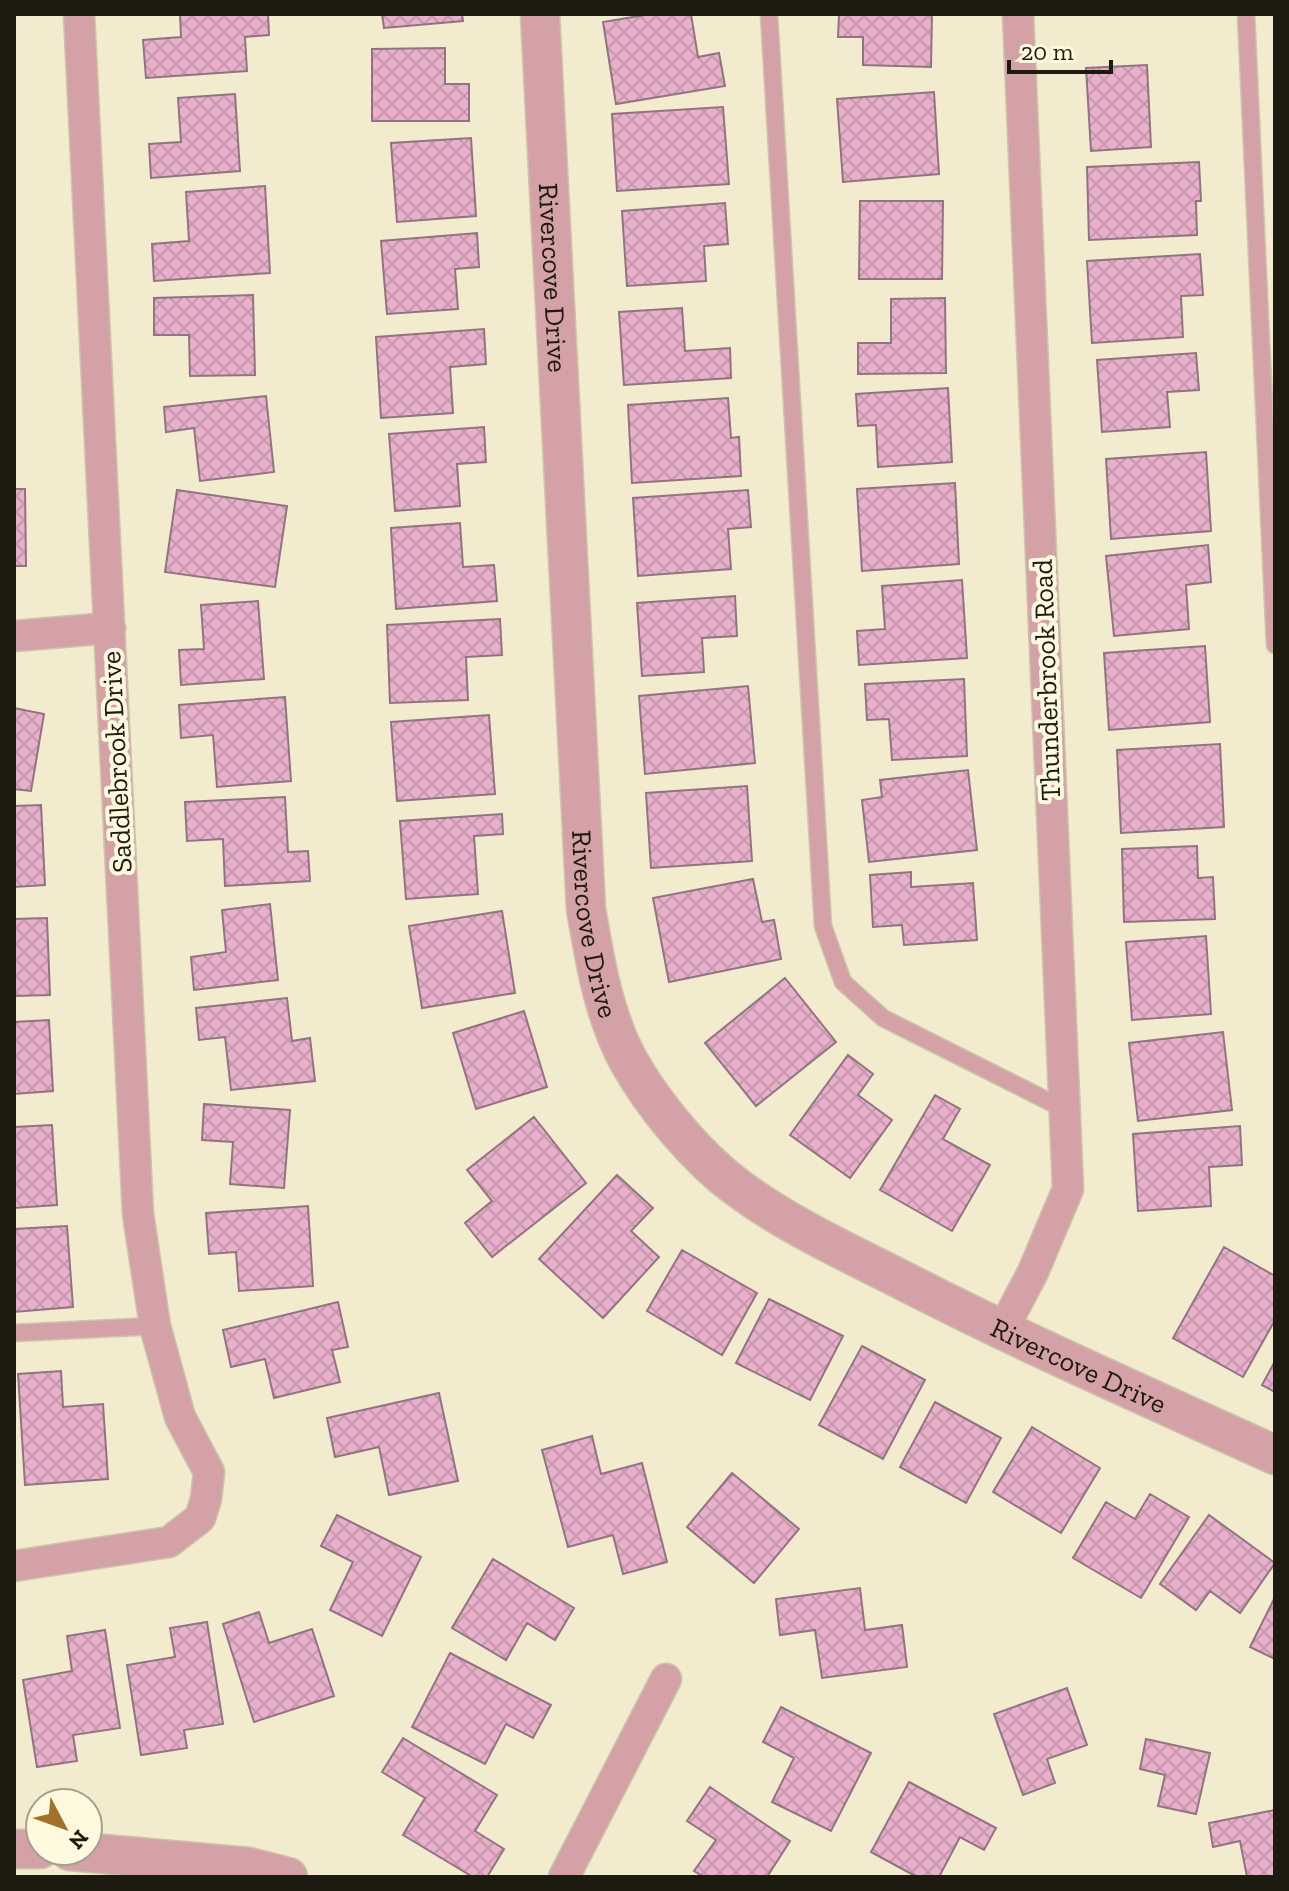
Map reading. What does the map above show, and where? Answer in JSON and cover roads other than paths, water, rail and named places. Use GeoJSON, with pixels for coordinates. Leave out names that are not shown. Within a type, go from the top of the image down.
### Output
{"type":"FeatureCollection","features":[{"type":"Feature","properties":{"kind":"street","name":"Saddlebrook Drive"},"geometry":{"type":"LineString","coordinates":[[14,1566],[169,1542],[200,1518],[209,1472],[180,1417],[155,1326],[138,1214],[79,14]]}},
{"type":"Feature","properties":{"kind":"street","name":"Rivercove Drive"},"geometry":{"type":"LineString","coordinates":[[540,14],[586,909],[600,990],[628,1060],[688,1142],[737,1188],[814,1235],[1002,1331],[1275,1455]]}},
{"type":"Feature","properties":{"kind":"street","name":"Thunderbrook Road"},"geometry":{"type":"LineString","coordinates":[[1002,1331],[1033,1272],[1068,1189],[1018,14]]}},
{"type":"Feature","properties":{"kind":"street"},"geometry":{"type":"LineString","coordinates":[[14,636],[110,628]]}},
{"type":"Feature","properties":{"kind":"street"},"geometry":{"type":"LineString","coordinates":[[564,1877],[666,1679]]}},
{"type":"Feature","properties":{"kind":"street"},"geometry":{"type":"LineString","coordinates":[[104,1854],[249,1867],[288,1877]]}},
{"type":"Feature","properties":{"kind":"lane"},"geometry":{"type":"LineString","coordinates":[[769,14],[823,926],[843,982],[883,1018],[1064,1109]]}},
{"type":"Feature","properties":{"kind":"lane"},"geometry":{"type":"LineString","coordinates":[[1246,14],[1275,645]]}},
{"type":"Feature","properties":{"kind":"lane"},"geometry":{"type":"LineString","coordinates":[[14,1333],[155,1326]]}}]}
